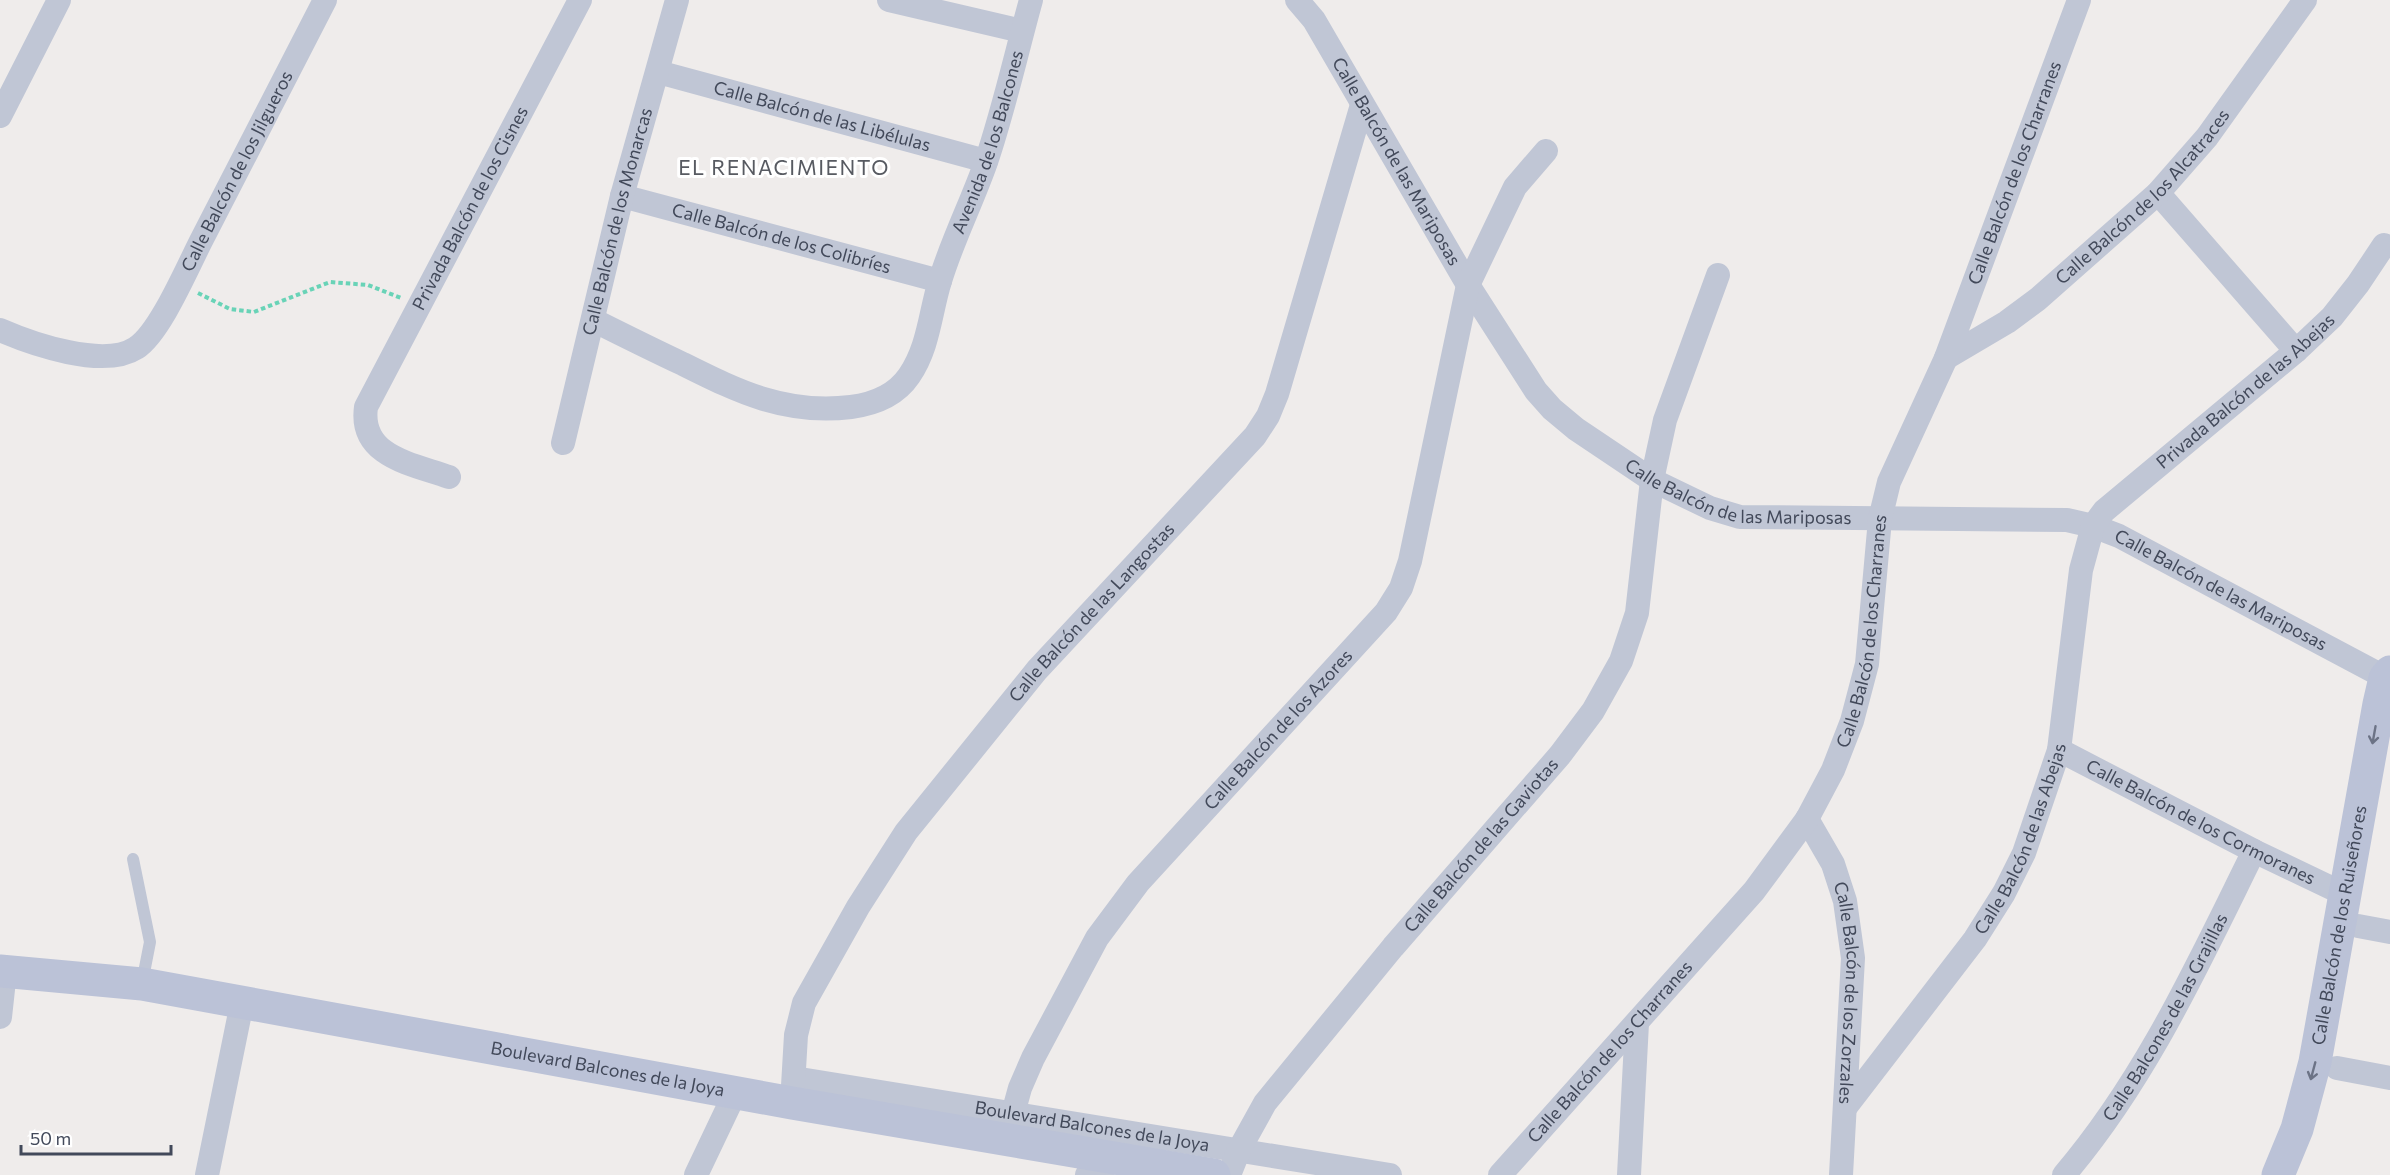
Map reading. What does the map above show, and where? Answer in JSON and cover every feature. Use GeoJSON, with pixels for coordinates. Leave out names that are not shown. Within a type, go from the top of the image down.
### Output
{"type":"FeatureCollection","features":[{"type":"Feature","properties":{"kind":"street"},"geometry":{"type":"LineString","coordinates":[[0,116],[59,0]]}},
{"type":"Feature","properties":{"kind":"street","name":"Calle Balcón de los Jilgueros"},"geometry":{"type":"LineString","coordinates":[[0,330],[44,347],[63,352],[88,354],[126,352],[136,348],[154,331],[325,0]]}},
{"type":"Feature","properties":{"kind":"street","name":"Privada Balcón de los Cisnes"},"geometry":{"type":"LineString","coordinates":[[449,477],[390,456],[378,448],[371,439],[364,419],[371,395],[421,306],[580,0]]}},
{"type":"Feature","properties":{"kind":"street","name":"Calle Balcón de los Monarcas"},"geometry":{"type":"LineString","coordinates":[[563,443],[622,196],[677,0]]}},
{"type":"Feature","properties":{"kind":"street"},"geometry":{"type":"LineString","coordinates":[[890,0],[1022,31]]}},
{"type":"Feature","properties":{"kind":"street","name":"Avenida de los Balcones"},"geometry":{"type":"LineString","coordinates":[[593,320],[739,392],[766,401],[804,409],[834,409],[879,401],[898,388],[909,376],[919,359],[929,331],[940,282],[986,161],[1031,0]]}},
{"type":"Feature","properties":{"kind":"street","name":"Calle Balcón de las Mariposas"},"geometry":{"type":"LineString","coordinates":[[1297,0],[1318,10],[1362,105],[1468,285],[1536,392],[1576,429],[1652,480],[1710,508],[1740,516],[2067,520],[2093,526],[2119,536],[2388,677]]}},
{"type":"Feature","properties":{"kind":"street","name":"Calle Balcón de los Charranes"},"geometry":{"type":"LineString","coordinates":[[1500,1175],[1754,891],[1807,819],[1833,770],[1852,721],[1867,664],[1880,519],[1889,482],[1946,358],[2079,0]]}},
{"type":"Feature","properties":{"kind":"street","name":"Calle Balcón de los Alcatraces"},"geometry":{"type":"LineString","coordinates":[[1946,358],[2007,322],[2038,299],[2158,193],[2207,137],[2305,0]]}},
{"type":"Feature","properties":{"kind":"street","name":"Calle Balcón de las Libélulas"},"geometry":{"type":"LineString","coordinates":[[658,72],[986,161]]}},
{"type":"Feature","properties":{"kind":"street","name":"Calle Balcón de las Langostas"},"geometry":{"type":"LineString","coordinates":[[793,1091],[796,1035],[804,1003],[858,907],[906,832],[1037,670],[1255,436],[1268,416],[1277,394],[1362,105]]}},
{"type":"Feature","properties":{"kind":"street","name":"Calle Balcón de los Azores"},"geometry":{"type":"LineString","coordinates":[[1009,1126],[1033,1058],[1097,938],[1138,882],[1386,612],[1401,588],[1412,550],[1468,285],[1515,187],[1546,151]]}},
{"type":"Feature","properties":{"kind":"street"},"geometry":{"type":"LineString","coordinates":[[2158,193],[2296,351]]}},
{"type":"Feature","properties":{"kind":"street","name":"Calle Balcón de los Colibríes"},"geometry":{"type":"LineString","coordinates":[[622,196],[940,282]]}},
{"type":"Feature","properties":{"kind":"street","name":"Privada Balcón de las Abejas"},"geometry":{"type":"LineString","coordinates":[[2093,526],[2104,511],[2296,351],[2332,317],[2384,245]]}},
{"type":"Feature","properties":{"kind":"street","name":"Calle Balcón de las Gaviotas"},"geometry":{"type":"LineString","coordinates":[[1229,1175],[1239,1150],[1265,1102],[1393,947],[1560,755],[1593,711],[1621,661],[1637,613],[1652,480],[1665,420],[1718,275]]}},
{"type":"Feature","properties":{"kind":"street","name":"Calle Balcón de las Abejas"},"geometry":{"type":"LineString","coordinates":[[1845,1108],[1975,939],[2004,893],[2024,853],[2059,750],[2081,570],[2093,526]]}},
{"type":"Feature","properties":{"kind":"street","name":"Calle Balcón de los Ruiseñores"},"geometry":{"type":"LineString","coordinates":[[2278,1175],[2297,1130],[2315,1062],[2344,894],[2388,677]]}},
{"type":"Feature","properties":{"kind":"street","name":"Calle Balcón de los Cormoranes"},"geometry":{"type":"LineString","coordinates":[[2059,750],[2254,851],[2344,894]]}},
{"type":"Feature","properties":{"kind":"street","name":"Calle Balcón de los Ruiseñores"},"geometry":{"type":"LineString","coordinates":[[2302,1175],[2317,1138],[2337,1068],[2358,926],[2390,765]]}},
{"type":"Feature","properties":{"kind":"street","name":"Calle Balcón de los Zorzales"},"geometry":{"type":"LineString","coordinates":[[1807,819],[1833,864],[1845,901],[1853,958],[1841,1175]]}},
{"type":"Feature","properties":{"kind":"street","name":"Calle Balcones de las Grajillas"},"geometry":{"type":"LineString","coordinates":[[2064,1175],[2115,1110],[2145,1063],[2175,1010],[2254,851]]}},
{"type":"Feature","properties":{"kind":"street"},"geometry":{"type":"LineString","coordinates":[[2358,926],[2390,932]]}},
{"type":"Feature","properties":{"kind":"street"},"geometry":{"type":"LineString","coordinates":[[0,1017],[2,971]]}},
{"type":"Feature","properties":{"kind":"street","name":"Boulevard Balcones de la Joya"},"geometry":{"type":"LineString","coordinates":[[2,971],[142,984],[735,1093],[793,1091],[1009,1126],[1239,1150],[1390,1175]]}},
{"type":"Feature","properties":{"kind":"street"},"geometry":{"type":"LineString","coordinates":[[207,1175],[242,1003]]}},
{"type":"Feature","properties":{"kind":"street"},"geometry":{"type":"LineString","coordinates":[[1629,1175],[1637,1023]]}},
{"type":"Feature","properties":{"kind":"street"},"geometry":{"type":"LineString","coordinates":[[2337,1068],[2390,1078]]}},
{"type":"Feature","properties":{"kind":"street"},"geometry":{"type":"LineString","coordinates":[[696,1175],[735,1093]]}},
{"type":"Feature","properties":{"kind":"street","name":"Boulevard Balcones de la Joya"},"geometry":{"type":"LineString","coordinates":[[1009,1126],[1119,1159],[1214,1175]]}},
{"type":"Feature","properties":{"kind":"street"},"geometry":{"type":"LineString","coordinates":[[1088,1175],[1119,1159]]}},
{"type":"Feature","properties":{"kind":"lane"},"geometry":{"type":"LineString","coordinates":[[133,859],[150,942],[142,984]]}},
{"type":"Feature","properties":{"kind":"path"},"geometry":{"type":"LineString","coordinates":[[179,284],[230,309],[254,312],[330,282],[368,285],[421,306]]}},
{"type":"Feature","properties":{"kind":"district","name":"EL RENACIMIENTO"},"geometry":{"type":"Point","coordinates":[784,168]}}]}
